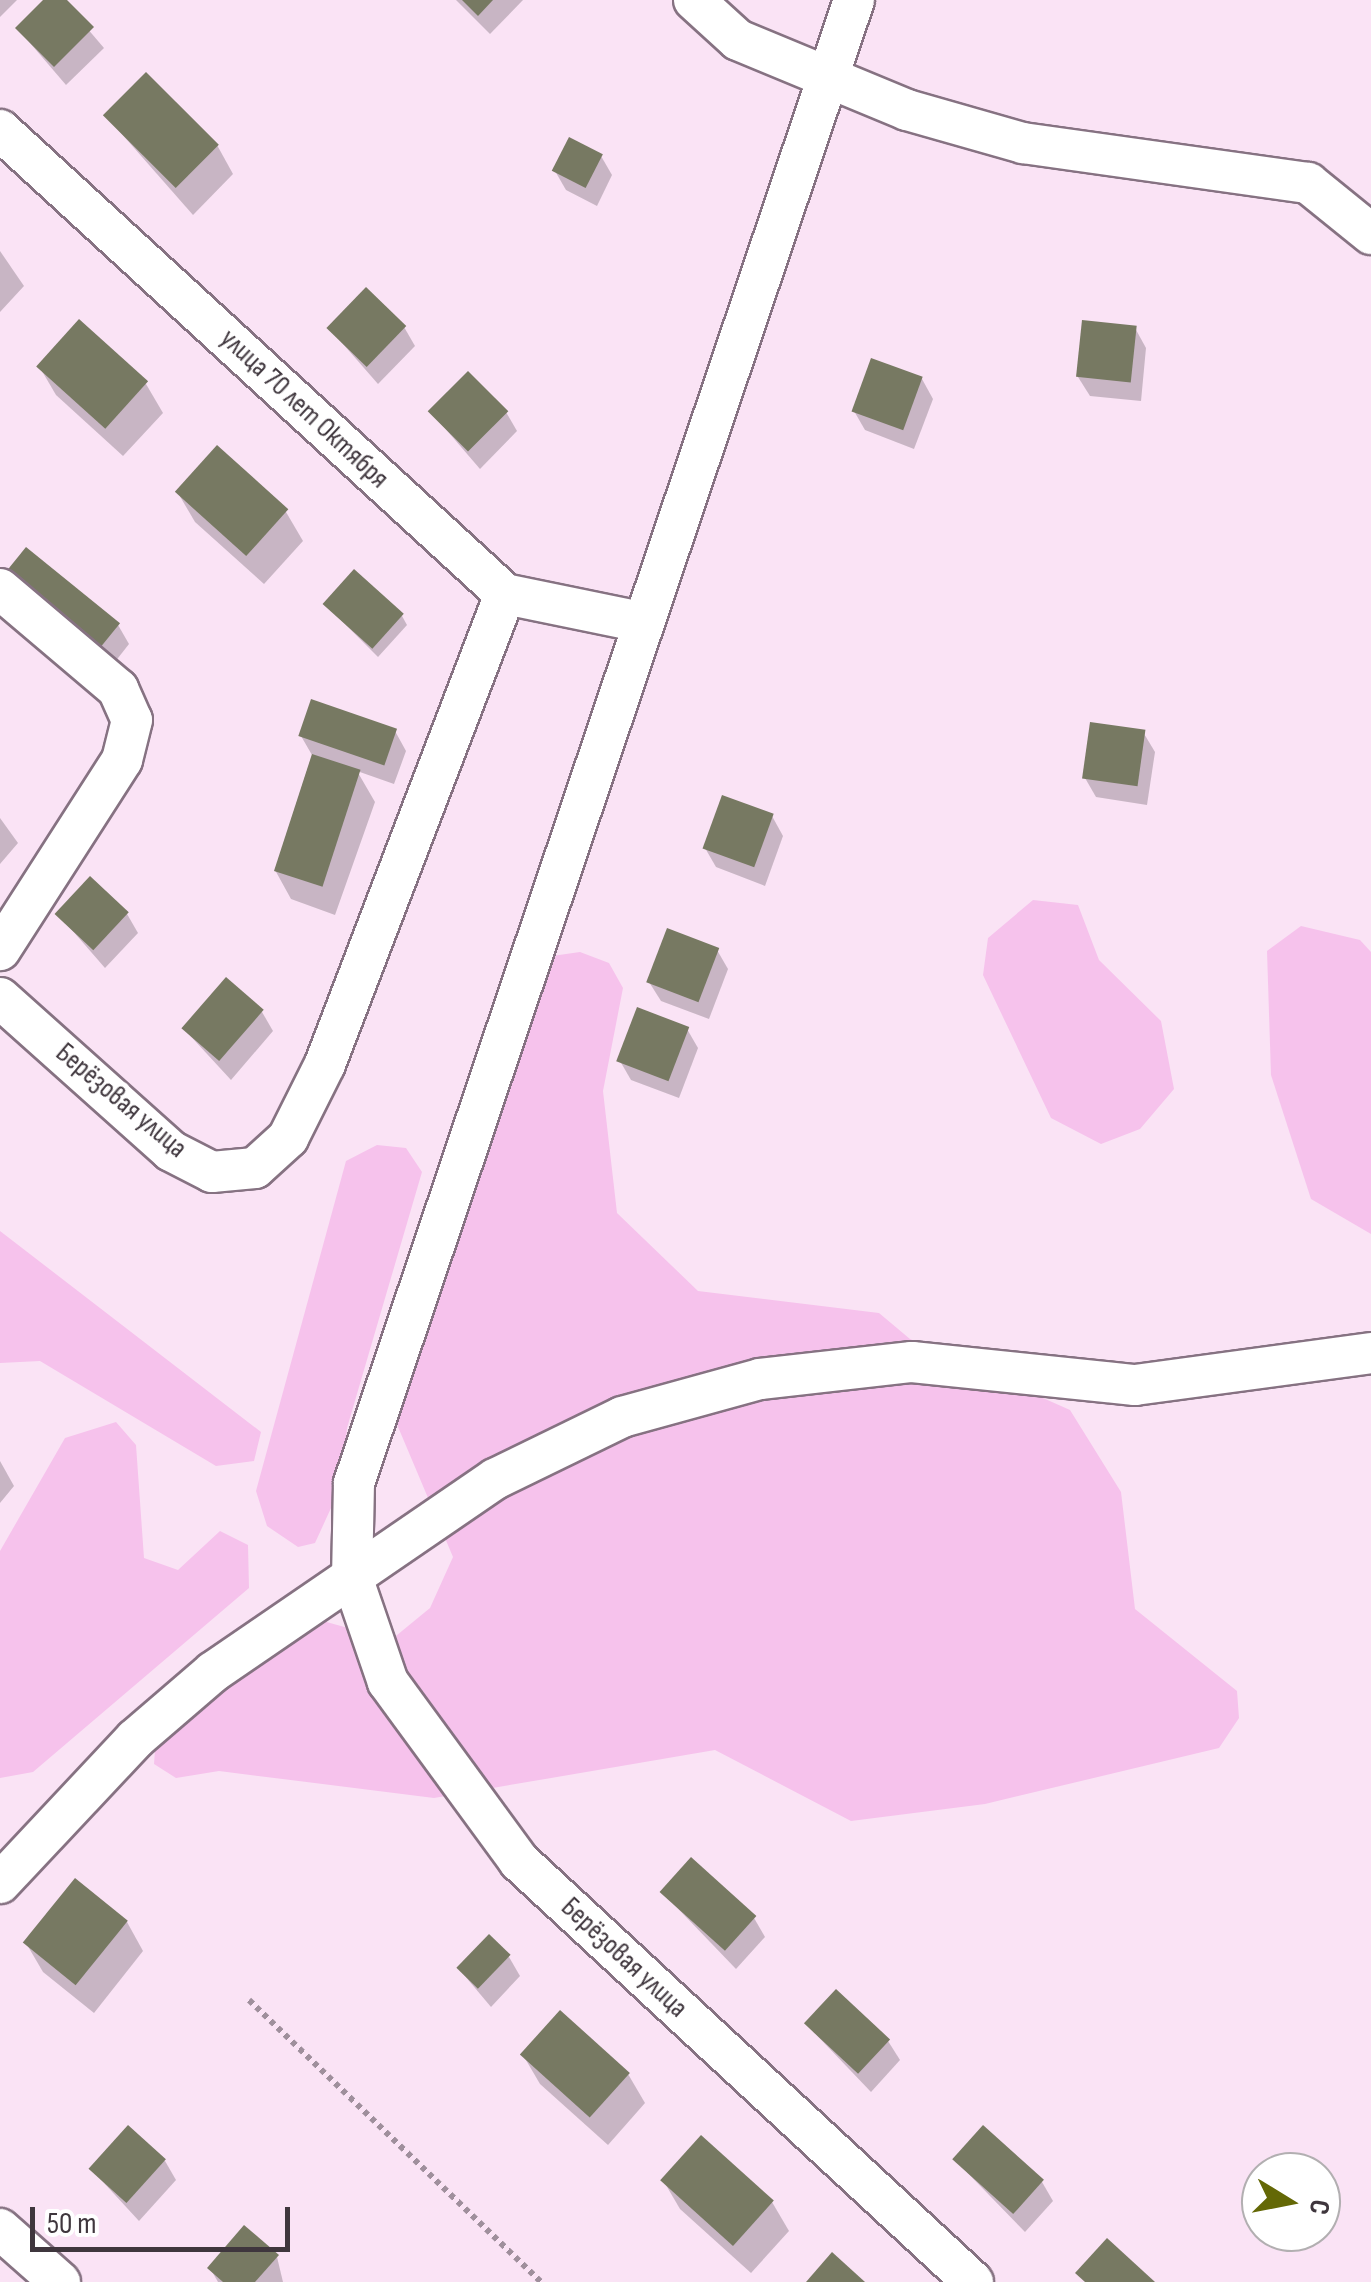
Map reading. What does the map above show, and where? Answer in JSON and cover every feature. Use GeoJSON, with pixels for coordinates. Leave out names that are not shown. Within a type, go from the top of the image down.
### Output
{"type":"FeatureCollection","features":[{"type":"Feature","properties":{"kind":"street"},"geometry":{"type":"LineString","coordinates":[[694,0],[738,40],[826,81],[1023,143],[1308,184],[1371,234]]}},
{"type":"Feature","properties":{"kind":"street","name":"Берёзовая улица"},"geometry":{"type":"LineString","coordinates":[[854,0],[640,622],[354,1483],[352,1576],[388,1682],[519,1861],[973,2282]]}},
{"type":"Feature","properties":{"kind":"street","name":"улица 70 лет Октября"},"geometry":{"type":"LineString","coordinates":[[0,130],[506,594]]}},
{"type":"Feature","properties":{"kind":"street"},"geometry":{"type":"LineString","coordinates":[[0,588],[118,689],[132,720],[122,760],[0,950]]}},
{"type":"Feature","properties":{"kind":"street"},"geometry":{"type":"LineString","coordinates":[[506,594],[640,622]]}},
{"type":"Feature","properties":{"kind":"street","name":"Берёзовая улица"},"geometry":{"type":"LineString","coordinates":[[0,998],[171,1150],[212,1172],[255,1168],[288,1138],[325,1064],[506,594]]}},
{"type":"Feature","properties":{"kind":"street"},"geometry":{"type":"LineString","coordinates":[[0,1884],[161,1716],[352,1576],[495,1480],[622,1417],[760,1379],[912,1362],[1136,1385],[1371,1353]]}},
{"type":"Feature","properties":{"kind":"street"},"geometry":{"type":"LineString","coordinates":[[0,2229],[60,2282]]}},
{"type":"Feature","properties":{"kind":"path"},"geometry":{"type":"LineString","coordinates":[[248,2000],[541,2282]]}},
{"type":"Feature","properties":{"kind":"shaded area"},"geometry":{"type":"Polygon","coordinates":[[[1033,900],[1078,905],[1099,960],[1161,1021],[1174,1089],[1140,1129],[1101,1144],[1051,1118],[983,975],[988,938],[1033,900]]]}},
{"type":"Feature","properties":{"kind":"shaded area"},"geometry":{"type":"Polygon","coordinates":[[[1301,926],[1360,940],[1371,952],[1371,1234],[1311,1199],[1271,1075],[1267,951],[1301,926]]]}},
{"type":"Feature","properties":{"kind":"shaded area"},"geometry":{"type":"Polygon","coordinates":[[[580,952],[609,963],[623,988],[603,1091],[617,1213],[698,1291],[879,1313],[910,1339],[1070,1410],[1121,1492],[1135,1609],[1237,1691],[1239,1718],[1219,1748],[985,1804],[851,1821],[715,1750],[434,1798],[219,1771],[176,1778],[154,1764],[156,1736],[305,1616],[391,1640],[430,1608],[453,1557],[393,1415],[545,957],[580,952]]]}},
{"type":"Feature","properties":{"kind":"shaded area"},"geometry":{"type":"Polygon","coordinates":[[[377,1145],[406,1148],[422,1172],[347,1428],[342,1484],[315,1543],[298,1547],[267,1526],[256,1491],[346,1161],[377,1145]]]}},
{"type":"Feature","properties":{"kind":"shaded area"},"geometry":{"type":"Polygon","coordinates":[[[0,1231],[261,1432],[254,1461],[216,1466],[40,1361],[0,1363],[0,1231]]]}},
{"type":"Feature","properties":{"kind":"shaded area"},"geometry":{"type":"Polygon","coordinates":[[[116,1422],[136,1445],[144,1558],[178,1570],[220,1531],[248,1545],[249,1588],[33,1772],[0,1778],[0,1551],[65,1438],[116,1422]]]}},
{"type":"Feature","properties":{"kind":"building"},"geometry":{"type":"Polygon","coordinates":[[[43,0],[67,0],[94,27],[54,67],[15,28],[43,0]]]}},
{"type":"Feature","properties":{"kind":"building"},"geometry":{"type":"Polygon","coordinates":[[[462,0],[493,0],[478,16],[462,0]]]}},
{"type":"Feature","properties":{"kind":"building"},"geometry":{"type":"Polygon","coordinates":[[[146,72],[219,145],[176,188],[103,115],[146,72]]]}},
{"type":"Feature","properties":{"kind":"building"},"geometry":{"type":"Polygon","coordinates":[[[569,137],[603,154],[586,188],[552,171],[569,137]]]}},
{"type":"Feature","properties":{"kind":"building"},"geometry":{"type":"Polygon","coordinates":[[[366,287],[406,326],[367,367],[326,328],[366,287]]]}},
{"type":"Feature","properties":{"kind":"building"},"geometry":{"type":"Polygon","coordinates":[[[79,319],[148,381],[105,429],[36,367],[79,319]]]}},
{"type":"Feature","properties":{"kind":"building"},"geometry":{"type":"Polygon","coordinates":[[[1082,320],[1137,326],[1131,382],[1076,377],[1082,320]]]}},
{"type":"Feature","properties":{"kind":"building"},"geometry":{"type":"Polygon","coordinates":[[[871,358],[923,377],[903,430],[852,412],[871,358]]]}},
{"type":"Feature","properties":{"kind":"building"},"geometry":{"type":"Polygon","coordinates":[[[468,371],[508,411],[468,452],[428,411],[468,371]]]}},
{"type":"Feature","properties":{"kind":"building"},"geometry":{"type":"Polygon","coordinates":[[[217,445],[288,509],[246,556],[175,492],[217,445]]]}},
{"type":"Feature","properties":{"kind":"building"},"geometry":{"type":"Polygon","coordinates":[[[26,547],[120,623],[99,650],[5,573],[26,547]]]}},
{"type":"Feature","properties":{"kind":"building"},"geometry":{"type":"Polygon","coordinates":[[[354,569],[404,614],[372,649],[323,604],[354,569]]]}},
{"type":"Feature","properties":{"kind":"building"},"geometry":{"type":"Polygon","coordinates":[[[311,699],[397,729],[384,766],[298,736],[311,699]]]}},
{"type":"Feature","properties":{"kind":"building"},"geometry":{"type":"Polygon","coordinates":[[[1090,722],[1145,730],[1138,786],[1082,778],[1090,722]]]}},
{"type":"Feature","properties":{"kind":"building"},"geometry":{"type":"Polygon","coordinates":[[[312,754],[361,770],[322,887],[274,871],[312,754]]]}},
{"type":"Feature","properties":{"kind":"building"},"geometry":{"type":"Polygon","coordinates":[[[722,795],[774,814],[754,867],[703,849],[722,795]]]}},
{"type":"Feature","properties":{"kind":"building"},"geometry":{"type":"Polygon","coordinates":[[[90,876],[129,912],[93,950],[55,914],[90,876]]]}},
{"type":"Feature","properties":{"kind":"building"},"geometry":{"type":"Polygon","coordinates":[[[667,928],[719,948],[698,1002],[646,982],[667,928]]]}},
{"type":"Feature","properties":{"kind":"building"},"geometry":{"type":"Polygon","coordinates":[[[226,977],[264,1010],[219,1061],[181,1028],[226,977]]]}},
{"type":"Feature","properties":{"kind":"building"},"geometry":{"type":"Polygon","coordinates":[[[637,1007],[689,1027],[668,1081],[616,1061],[637,1007]]]}},
{"type":"Feature","properties":{"kind":"building"},"geometry":{"type":"Polygon","coordinates":[[[691,1857],[756,1916],[725,1951],[660,1892],[691,1857]]]}},
{"type":"Feature","properties":{"kind":"building"},"geometry":{"type":"Polygon","coordinates":[[[75,1878],[128,1921],[76,1985],[23,1943],[75,1878]]]}},
{"type":"Feature","properties":{"kind":"building"},"geometry":{"type":"Polygon","coordinates":[[[489,1934],[511,1955],[478,1989],[456,1968],[489,1934]]]}},
{"type":"Feature","properties":{"kind":"building"},"geometry":{"type":"Polygon","coordinates":[[[836,1989],[890,2039],[858,2074],[804,2023],[836,1989]]]}},
{"type":"Feature","properties":{"kind":"building"},"geometry":{"type":"Polygon","coordinates":[[[560,2010],[630,2073],[590,2117],[520,2055],[560,2010]]]}},
{"type":"Feature","properties":{"kind":"building"},"geometry":{"type":"Polygon","coordinates":[[[128,2125],[166,2159],[126,2203],[89,2169],[128,2125]]]}},
{"type":"Feature","properties":{"kind":"building"},"geometry":{"type":"Polygon","coordinates":[[[983,2125],[1044,2180],[1013,2214],[952,2159],[983,2125]]]}},
{"type":"Feature","properties":{"kind":"building"},"geometry":{"type":"Polygon","coordinates":[[[701,2135],[774,2201],[733,2246],[660,2180],[701,2135]]]}},
{"type":"Feature","properties":{"kind":"building"},"geometry":{"type":"Polygon","coordinates":[[[244,2225],[279,2255],[255,2282],[223,2282],[207,2268],[244,2225]]]}},
{"type":"Feature","properties":{"kind":"building"},"geometry":{"type":"Polygon","coordinates":[[[1107,2238],[1155,2282],[1085,2282],[1075,2273],[1107,2238]]]}},
{"type":"Feature","properties":{"kind":"building"},"geometry":{"type":"Polygon","coordinates":[[[832,2252],[865,2282],[806,2282],[832,2252]]]}}]}
